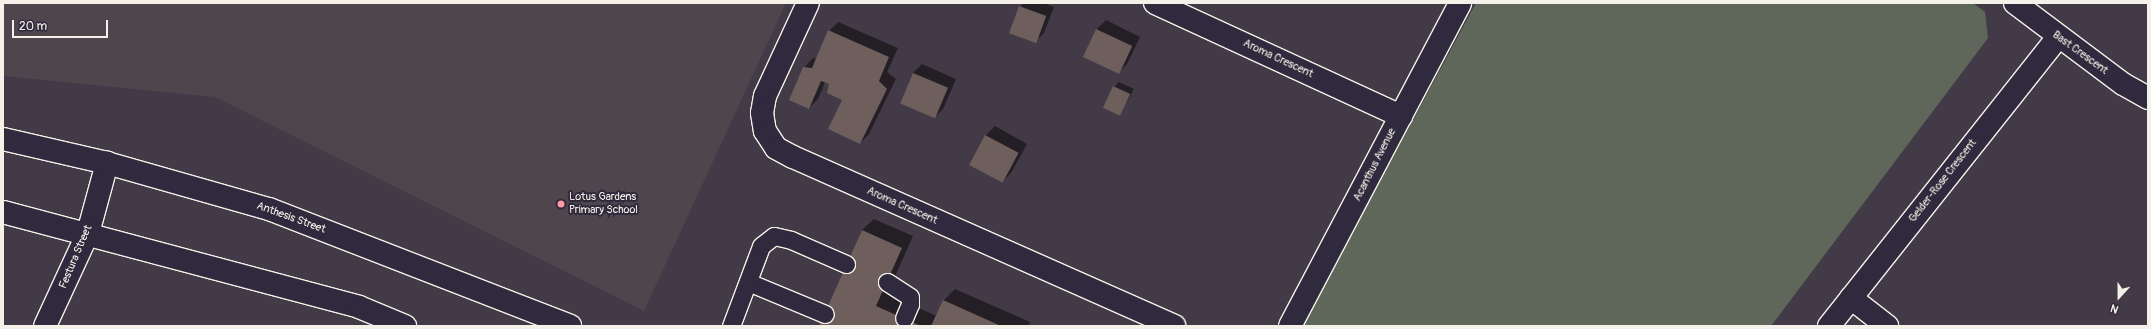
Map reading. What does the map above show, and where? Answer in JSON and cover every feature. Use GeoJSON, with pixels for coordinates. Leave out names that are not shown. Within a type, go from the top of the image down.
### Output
{"type":"FeatureCollection","features":[{"type":"Feature","properties":{"kind":"street","name":"Aroma Crescent"},"geometry":{"type":"LineString","coordinates":[[808,3],[765,96],[762,113],[765,131],[776,148],[793,157],[1174,326]]}},
{"type":"Feature","properties":{"kind":"street","name":"Aroma Crescent"},"geometry":{"type":"LineString","coordinates":[[1155,3],[1400,116]]}},
{"type":"Feature","properties":{"kind":"street","name":"Acanthus Avenue"},"geometry":{"type":"LineString","coordinates":[[1290,326],[1460,3]]}},
{"type":"Feature","properties":{"kind":"street","name":"Bast Crescent"},"geometry":{"type":"LineString","coordinates":[[2015,3],[2058,37],[2124,84],[2148,98]]}},
{"type":"Feature","properties":{"kind":"street","name":"Gelder-Rose Crescent"},"geometry":{"type":"LineString","coordinates":[[1829,326],[2058,37]]}},
{"type":"Feature","properties":{"kind":"street","name":"Anthesis Street"},"geometry":{"type":"LineString","coordinates":[[3,138],[107,163],[269,209],[570,326]]}},
{"type":"Feature","properties":{"kind":"street","name":"Festura Street"},"geometry":{"type":"LineString","coordinates":[[45,326],[88,233],[107,163]]}},
{"type":"Feature","properties":{"kind":"street"},"geometry":{"type":"LineString","coordinates":[[3,212],[88,233],[359,307],[405,326]]}},
{"type":"Feature","properties":{"kind":"street"},"geometry":{"type":"LineString","coordinates":[[1851,298],[1887,326]]}},
{"type":"Feature","properties":{"kind":"lane"},"geometry":{"type":"LineString","coordinates":[[731,326],[762,246],[774,236],[791,240],[846,264]]}},
{"type":"Feature","properties":{"kind":"lane"},"geometry":{"type":"LineString","coordinates":[[748,282],[825,314]]}},
{"type":"Feature","properties":{"kind":"lane"},"geometry":{"type":"LineString","coordinates":[[887,282],[910,297],[910,304],[904,318]]}},
{"type":"Feature","properties":{"kind":"shaded area","name":"Lotus Gardens Primary School"},"geometry":{"type":"Polygon","coordinates":[[[3,3],[786,3],[644,311],[215,97],[3,76],[3,3]]]}},
{"type":"Feature","properties":{"kind":"shaded area"},"geometry":{"type":"Polygon","coordinates":[[[1476,3],[1973,3],[1985,12],[1988,38],[1771,326],[1302,326],[1476,3]]]}},
{"type":"Feature","properties":{"kind":"building"},"geometry":{"type":"Polygon","coordinates":[[[1019,6],[1046,16],[1036,43],[1009,33],[1019,6]]]}},
{"type":"Feature","properties":{"kind":"building"},"geometry":{"type":"Polygon","coordinates":[[[1096,29],[1132,46],[1119,74],[1083,57],[1096,29]]]}},
{"type":"Feature","properties":{"kind":"building"},"geometry":{"type":"Polygon","coordinates":[[[828,30],[889,57],[879,81],[887,89],[860,144],[828,129],[842,100],[827,93],[829,84],[821,81],[809,109],[789,100],[803,67],[812,68],[828,30]]]}},
{"type":"Feature","properties":{"kind":"building"},"geometry":{"type":"Polygon","coordinates":[[[913,73],[948,88],[935,118],[900,103],[913,73]]]}},
{"type":"Feature","properties":{"kind":"building"},"geometry":{"type":"Polygon","coordinates":[[[1113,86],[1130,94],[1120,116],[1103,108],[1113,86]]]}},
{"type":"Feature","properties":{"kind":"building"},"geometry":{"type":"Polygon","coordinates":[[[985,135],[1019,153],[1003,183],[969,165],[985,135]]]}},
{"type":"Feature","properties":{"kind":"building"},"geometry":{"type":"Polygon","coordinates":[[[862,230],[902,248],[876,306],[921,326],[819,326],[862,230]]]}},
{"type":"Feature","properties":{"kind":"building"},"geometry":{"type":"Polygon","coordinates":[[[943,300],[1001,326],[931,326],[943,300]]]}},
{"type":"Feature","properties":{"kind":"place","name":"Lotus Gardens Primary School"},"geometry":{"type":"Point","coordinates":[561,204]}}]}
